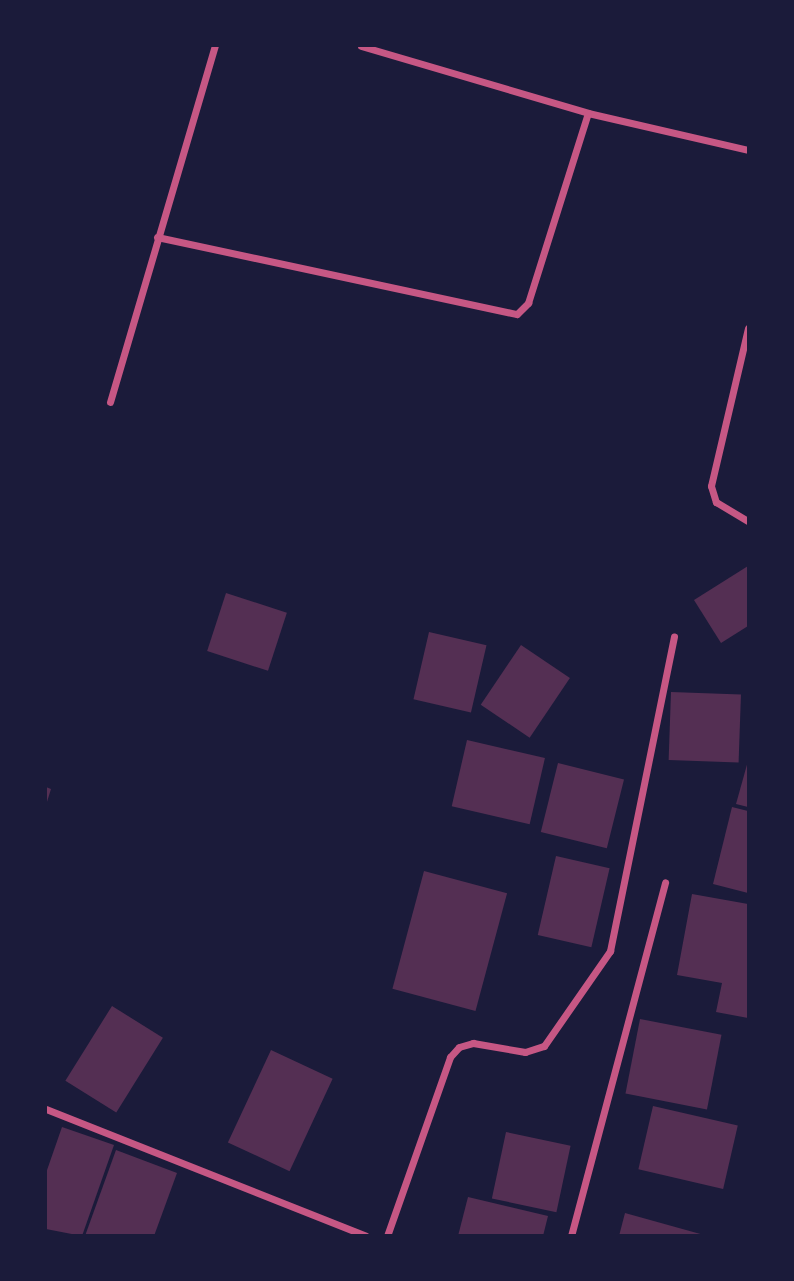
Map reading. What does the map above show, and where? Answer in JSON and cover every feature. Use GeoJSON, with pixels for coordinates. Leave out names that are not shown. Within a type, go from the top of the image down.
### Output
{"type":"FeatureCollection","features":[{"type":"Feature","properties":{"kind":"street"},"geometry":{"type":"LineString","coordinates":[[110,402],[215,46]]}},
{"type":"Feature","properties":{"kind":"street"},"geometry":{"type":"LineString","coordinates":[[360,46],[588,113],[748,150]]}},
{"type":"Feature","properties":{"kind":"street"},"geometry":{"type":"LineString","coordinates":[[157,237],[517,314],[528,303],[588,113]]}},
{"type":"Feature","properties":{"kind":"street"},"geometry":{"type":"LineString","coordinates":[[748,328],[711,486],[716,502],[748,521]]}},
{"type":"Feature","properties":{"kind":"street"},"geometry":{"type":"LineString","coordinates":[[387,1236],[450,1057],[459,1047],[473,1043],[525,1052],[544,1046],[610,951],[674,636]]}},
{"type":"Feature","properties":{"kind":"street"},"geometry":{"type":"LineString","coordinates":[[571,1236],[665,882]]}},
{"type":"Feature","properties":{"kind":"street"},"geometry":{"type":"LineString","coordinates":[[46,1109],[366,1236]]}},
{"type":"Feature","properties":{"kind":"building"},"geometry":{"type":"Polygon","coordinates":[[[748,566],[748,626],[721,643],[694,600],[748,566]]]}},
{"type":"Feature","properties":{"kind":"building"},"geometry":{"type":"Polygon","coordinates":[[[226,593],[287,613],[268,671],[207,651],[226,593]]]}},
{"type":"Feature","properties":{"kind":"building"},"geometry":{"type":"Polygon","coordinates":[[[429,632],[486,645],[471,713],[413,699],[429,632]]]}},
{"type":"Feature","properties":{"kind":"building"},"geometry":{"type":"Polygon","coordinates":[[[521,645],[570,678],[530,738],[481,705],[521,645]]]}},
{"type":"Feature","properties":{"kind":"building"},"geometry":{"type":"Polygon","coordinates":[[[671,692],[741,694],[739,762],[669,760],[671,692]]]}},
{"type":"Feature","properties":{"kind":"building"},"geometry":{"type":"Polygon","coordinates":[[[467,740],[545,758],[530,824],[452,806],[467,740]]]}},
{"type":"Feature","properties":{"kind":"building"},"geometry":{"type":"Polygon","coordinates":[[[748,761],[748,807],[736,804],[748,761]]]}},
{"type":"Feature","properties":{"kind":"building"},"geometry":{"type":"Polygon","coordinates":[[[558,763],[624,779],[607,848],[541,832],[558,763]]]}},
{"type":"Feature","properties":{"kind":"building"},"geometry":{"type":"Polygon","coordinates":[[[46,787],[51,789],[46,805],[46,787]]]}},
{"type":"Feature","properties":{"kind":"building"},"geometry":{"type":"Polygon","coordinates":[[[732,807],[748,811],[748,893],[713,884],[732,807]]]}},
{"type":"Feature","properties":{"kind":"building"},"geometry":{"type":"Polygon","coordinates":[[[556,856],[610,868],[591,947],[538,935],[556,856]]]}},
{"type":"Feature","properties":{"kind":"building"},"geometry":{"type":"Polygon","coordinates":[[[424,871],[507,893],[475,1011],[392,989],[424,871]]]}},
{"type":"Feature","properties":{"kind":"building"},"geometry":{"type":"Polygon","coordinates":[[[692,894],[748,904],[748,1018],[716,1012],[722,983],[677,975],[692,894]]]}},
{"type":"Feature","properties":{"kind":"building"},"geometry":{"type":"Polygon","coordinates":[[[112,1006],[163,1038],[116,1112],[65,1081],[112,1006]]]}},
{"type":"Feature","properties":{"kind":"building"},"geometry":{"type":"Polygon","coordinates":[[[640,1019],[721,1035],[707,1109],[625,1094],[640,1019]]]}},
{"type":"Feature","properties":{"kind":"building"},"geometry":{"type":"Polygon","coordinates":[[[271,1050],[333,1079],[290,1171],[228,1142],[271,1050]]]}},
{"type":"Feature","properties":{"kind":"building"},"geometry":{"type":"Polygon","coordinates":[[[653,1106],[738,1126],[723,1189],[638,1169],[653,1106]]]}},
{"type":"Feature","properties":{"kind":"building"},"geometry":{"type":"Polygon","coordinates":[[[62,1127],[114,1145],[82,1236],[46,1229],[46,1173],[62,1127]]]}},
{"type":"Feature","properties":{"kind":"building"},"geometry":{"type":"Polygon","coordinates":[[[506,1132],[571,1146],[556,1212],[492,1199],[506,1132]]]}},
{"type":"Feature","properties":{"kind":"building"},"geometry":{"type":"Polygon","coordinates":[[[116,1150],[177,1173],[154,1236],[85,1236],[116,1150]]]}},
{"type":"Feature","properties":{"kind":"building"},"geometry":{"type":"Polygon","coordinates":[[[468,1197],[548,1216],[543,1236],[458,1236],[468,1197]]]}},
{"type":"Feature","properties":{"kind":"building"},"geometry":{"type":"Polygon","coordinates":[[[625,1213],[704,1235],[704,1236],[619,1236],[625,1213]]]}}]}
